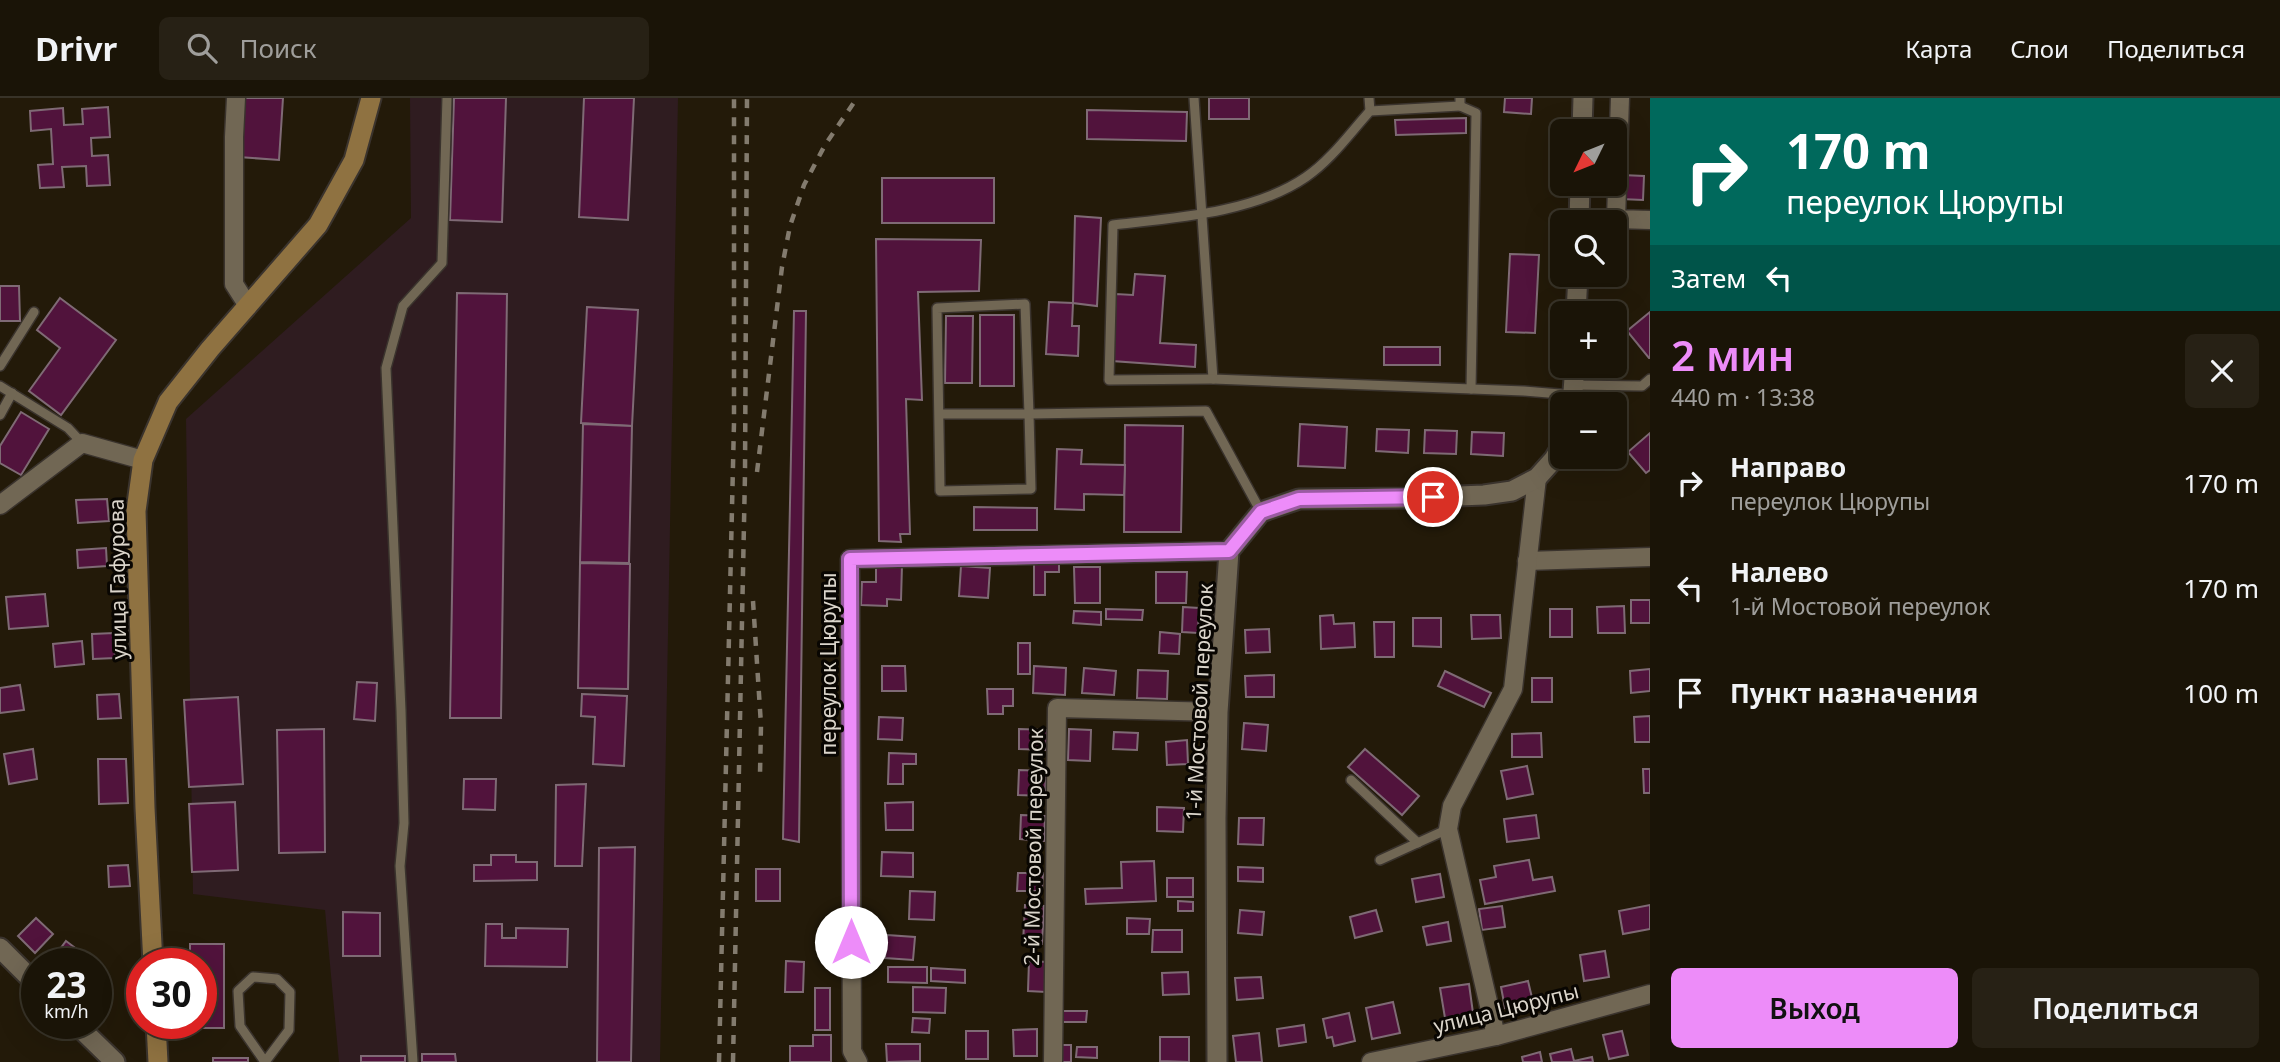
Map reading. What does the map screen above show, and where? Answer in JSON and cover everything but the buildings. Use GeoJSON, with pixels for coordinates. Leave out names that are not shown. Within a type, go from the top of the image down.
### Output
{"type":"FeatureCollection","features":[{"type":"Feature","properties":{"kind":"main road","name":"улица Гафурова"},"geometry":{"type":"LineString","coordinates":[[152,948],[136,511],[143,460],[168,402],[210,349],[318,225],[354,160],[370,98]]}},
{"type":"Feature","properties":{"kind":"main road"},"geometry":{"type":"LineString","coordinates":[[157,1039],[158,1062]]}},
{"type":"Feature","properties":{"kind":"street"},"geometry":{"type":"LineString","coordinates":[[236,98],[234,284],[248,306]]}},
{"type":"Feature","properties":{"kind":"street"},"geometry":{"type":"LineString","coordinates":[[1582,119],[1583,98]]}},
{"type":"Feature","properties":{"kind":"street"},"geometry":{"type":"LineString","coordinates":[[1620,98],[1616,219],[1650,220]]}},
{"type":"Feature","properties":{"kind":"street"},"geometry":{"type":"LineString","coordinates":[[0,505],[82,443],[143,460]]}},
{"type":"Feature","properties":{"kind":"street"},"geometry":{"type":"LineString","coordinates":[[1229,551],[1261,512],[1299,499],[1512,492],[1537,478],[1550,463]]}},
{"type":"Feature","properties":{"kind":"street"},"geometry":{"type":"LineString","coordinates":[[1496,1036],[1448,828],[1452,806],[1513,689],[1537,478]]}},
{"type":"Feature","properties":{"kind":"street","name":"1-й Мостовой переулок"},"geometry":{"type":"LineString","coordinates":[[1217,1062],[1218,712],[1229,551]]}},
{"type":"Feature","properties":{"kind":"street","name":"переулок Цюрупы"},"geometry":{"type":"LineString","coordinates":[[858,1062],[852,1051],[850,559],[1229,551]]}},
{"type":"Feature","properties":{"kind":"street"},"geometry":{"type":"LineString","coordinates":[[1527,561],[1650,557]]}},
{"type":"Feature","properties":{"kind":"street","name":"2-й Мостовой переулок"},"geometry":{"type":"LineString","coordinates":[[1053,1062],[1058,708],[1218,712]]}},
{"type":"Feature","properties":{"kind":"street"},"geometry":{"type":"LineString","coordinates":[[0,948],[21,969]]}},
{"type":"Feature","properties":{"kind":"street","name":"улица Цюрупы"},"geometry":{"type":"LineString","coordinates":[[1371,1062],[1496,1036],[1650,994]]}},
{"type":"Feature","properties":{"kind":"street"},"geometry":{"type":"LineString","coordinates":[[91,1039],[115,1062]]}},
{"type":"Feature","properties":{"kind":"lane"},"geometry":{"type":"LineString","coordinates":[[413,1062],[400,866],[404,824],[401,710],[386,368],[403,306],[442,263],[447,98]]}},
{"type":"Feature","properties":{"kind":"lane"},"geometry":{"type":"LineString","coordinates":[[1194,98],[1204,214],[1213,379]]}},
{"type":"Feature","properties":{"kind":"lane"},"geometry":{"type":"LineString","coordinates":[[1369,98],[1370,111]]}},
{"type":"Feature","properties":{"kind":"lane"},"geometry":{"type":"LineString","coordinates":[[1471,389],[1476,113],[1460,102],[1370,111],[1332,154],[1305,177],[1259,200],[1204,214],[1113,225],[1109,380],[1213,379],[1471,389],[1642,386],[1650,379]]}},
{"type":"Feature","properties":{"kind":"lane"},"geometry":{"type":"LineString","coordinates":[[1025,304],[1029,414],[1031,489],[940,491],[937,308],[1025,304]]}},
{"type":"Feature","properties":{"kind":"lane"},"geometry":{"type":"LineString","coordinates":[[0,366],[34,312]]}},
{"type":"Feature","properties":{"kind":"lane"},"geometry":{"type":"LineString","coordinates":[[0,386],[68,428],[82,443]]}},
{"type":"Feature","properties":{"kind":"lane"},"geometry":{"type":"LineString","coordinates":[[0,415],[12,393]]}},
{"type":"Feature","properties":{"kind":"lane"},"geometry":{"type":"LineString","coordinates":[[939,414],[1206,411],[1261,512]]}},
{"type":"Feature","properties":{"kind":"lane"},"geometry":{"type":"LineString","coordinates":[[1351,780],[1418,842]]}},
{"type":"Feature","properties":{"kind":"lane"},"geometry":{"type":"LineString","coordinates":[[1380,860],[1448,828]]}},
{"type":"Feature","properties":{"kind":"lane"},"geometry":{"type":"LineString","coordinates":[[253,978],[277,979],[290,992],[289,1030],[265,1062],[240,1026],[238,991],[253,978]]}},
{"type":"Feature","properties":{"kind":"shaded area"},"geometry":{"type":"Polygon","coordinates":[[[410,98],[678,98],[660,1062],[339,1062],[325,910],[193,894],[186,419],[411,218],[410,98]]]}},
{"type":"Feature","properties":{"kind":"railway"},"geometry":{"type":"LineString","coordinates":[[719,1062],[734,423],[734,98]]}},
{"type":"Feature","properties":{"kind":"railway"},"geometry":{"type":"LineString","coordinates":[[733,1062],[745,474],[747,98]]}},
{"type":"Feature","properties":{"kind":"railway"},"geometry":{"type":"LineString","coordinates":[[757,472],[782,267],[790,226],[804,185],[825,145],[857,98]]}},
{"type":"Feature","properties":{"kind":"railway"},"geometry":{"type":"LineString","coordinates":[[753,601],[761,725],[760,774]]}},
{"type":"Feature","properties":{"kind":"route"},"geometry":{"type":"LineString","coordinates":[[851,942],[850,559],[1229,551],[1261,512],[1299,499],[1433,497]]}}]}
